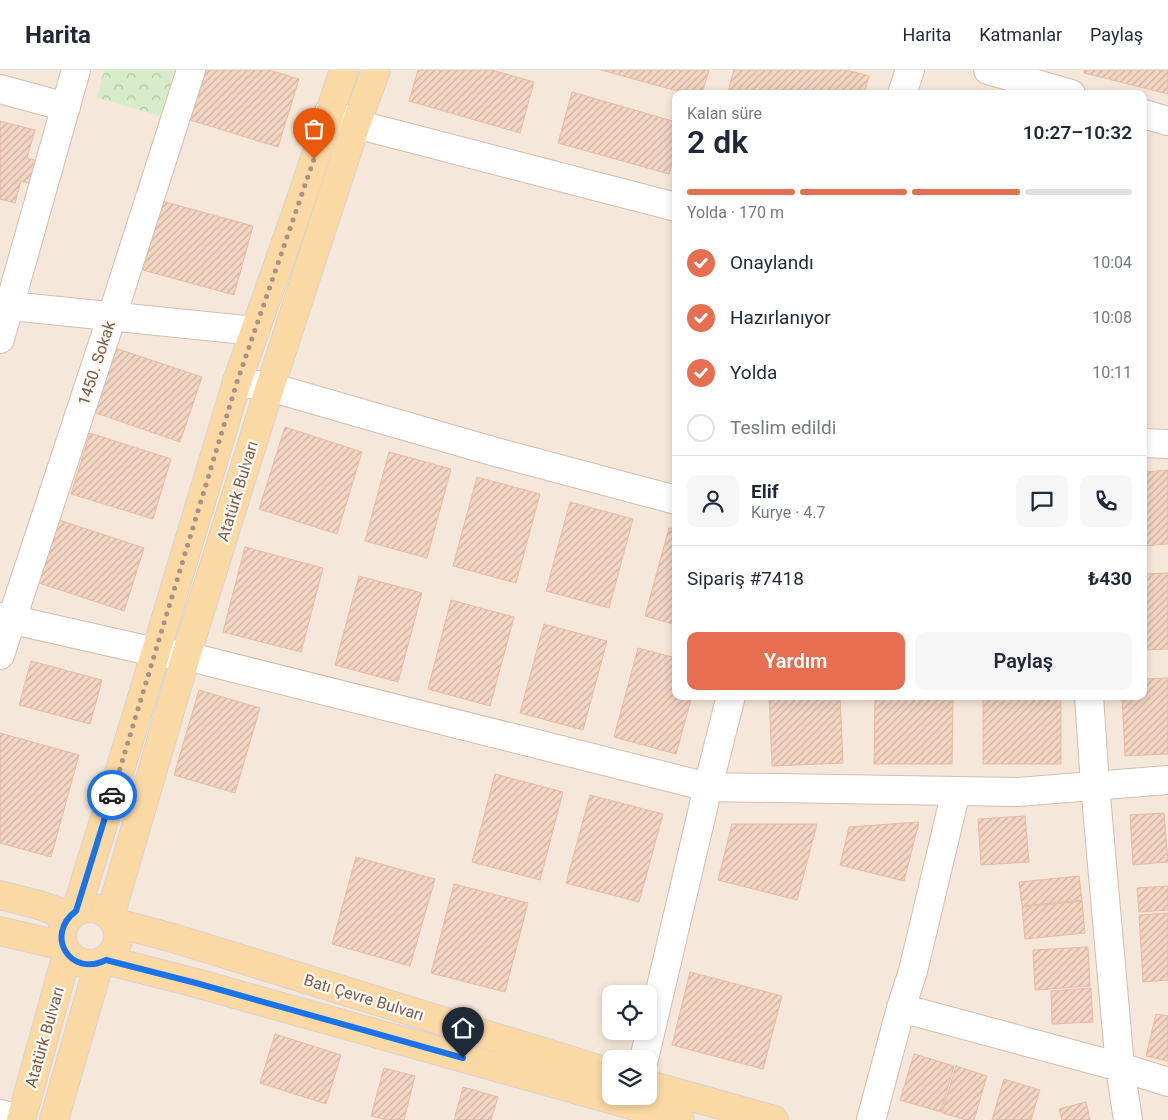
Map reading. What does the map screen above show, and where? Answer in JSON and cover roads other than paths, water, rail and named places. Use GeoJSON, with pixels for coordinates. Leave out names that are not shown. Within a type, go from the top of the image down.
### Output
{"type":"FeatureCollection","features":[{"type":"Feature","properties":{"kind":"main road","name":"Atatürk Bulvarı"},"geometry":{"type":"LineString","coordinates":[[73,914],[132,731],[237,382],[344,70]]}},
{"type":"Feature","properties":{"kind":"main road","name":"Atatürk Bulvarı"},"geometry":{"type":"LineString","coordinates":[[113,920],[186,656],[270,387],[356,124],[376,70]]}},
{"type":"Feature","properties":{"kind":"main road"},"geometry":{"type":"LineString","coordinates":[[0,895],[73,914]]}},
{"type":"Feature","properties":{"kind":"main road"},"geometry":{"type":"LineString","coordinates":[[85,908],[94,908],[103,911],[113,920],[119,931],[119,940],[112,954],[103,962],[90,965],[81,964],[74,960],[65,950],[62,930],[65,922],[73,914],[85,908]]}},
{"type":"Feature","properties":{"kind":"main road","name":"Batı Çevre Bulvarı"},"geometry":{"type":"LineString","coordinates":[[113,920],[602,1071]]}},
{"type":"Feature","properties":{"kind":"main road"},"geometry":{"type":"LineString","coordinates":[[0,931],[65,950]]}},
{"type":"Feature","properties":{"kind":"main road","name":"Atatürk Bulvarı"},"geometry":{"type":"LineString","coordinates":[[21,1120],[65,950]]}},
{"type":"Feature","properties":{"kind":"main road","name":"Atatürk Bulvarı"},"geometry":{"type":"LineString","coordinates":[[54,1120],[103,962]]}},
{"type":"Feature","properties":{"kind":"main road","name":"Batı Çevre Bulvarı"},"geometry":{"type":"LineString","coordinates":[[103,962],[206,985],[602,1092]]}},
{"type":"Feature","properties":{"kind":"main road","name":"Batı Çevre Bulvarı"},"geometry":{"type":"LineString","coordinates":[[645,1105],[680,1120]]}},
{"type":"Feature","properties":{"kind":"main road","name":"Batı Çevre Bulvarı"},"geometry":{"type":"LineString","coordinates":[[657,1105],[774,1120]]}},
{"type":"Feature","properties":{"kind":"street"},"geometry":{"type":"LineString","coordinates":[[0,339],[5,306],[76,70]]}},
{"type":"Feature","properties":{"kind":"street","name":"1450. Sokak"},"geometry":{"type":"LineString","coordinates":[[0,655],[5,619],[112,316],[191,70]]}},
{"type":"Feature","properties":{"kind":"street"},"geometry":{"type":"LineString","coordinates":[[903,90],[910,70]]}},
{"type":"Feature","properties":{"kind":"street"},"geometry":{"type":"LineString","coordinates":[[988,70],[1058,90]]}},
{"type":"Feature","properties":{"kind":"street"},"geometry":{"type":"LineString","coordinates":[[0,89],[66,107]]}},
{"type":"Feature","properties":{"kind":"street"},"geometry":{"type":"LineString","coordinates":[[329,112],[356,124],[672,206]]}},
{"type":"Feature","properties":{"kind":"street"},"geometry":{"type":"LineString","coordinates":[[1147,115],[1168,121]]}},
{"type":"Feature","properties":{"kind":"street"},"geometry":{"type":"LineString","coordinates":[[5,306],[255,331]]}},
{"type":"Feature","properties":{"kind":"street"},"geometry":{"type":"LineString","coordinates":[[237,382],[270,387],[492,451],[672,499]]}},
{"type":"Feature","properties":{"kind":"street"},"geometry":{"type":"LineString","coordinates":[[1147,443],[1168,444]]}},
{"type":"Feature","properties":{"kind":"street"},"geometry":{"type":"LineString","coordinates":[[5,619],[155,652],[186,656],[708,787],[1018,792],[1168,780]]}},
{"type":"Feature","properties":{"kind":"street"},"geometry":{"type":"LineString","coordinates":[[646,1050],[730,700]]}},
{"type":"Feature","properties":{"kind":"street"},"geometry":{"type":"LineString","coordinates":[[1089,700],[1120,1067],[1128,1120]]}},
{"type":"Feature","properties":{"kind":"street"},"geometry":{"type":"LineString","coordinates":[[871,1120],[901,1008],[913,971],[956,791]]}},
{"type":"Feature","properties":{"kind":"street"},"geometry":{"type":"LineString","coordinates":[[901,1008],[1120,1067],[1168,1082]]}},
{"type":"Feature","properties":{"kind":"street"},"geometry":{"type":"LineString","coordinates":[[0,1114],[21,1120]]}}]}
